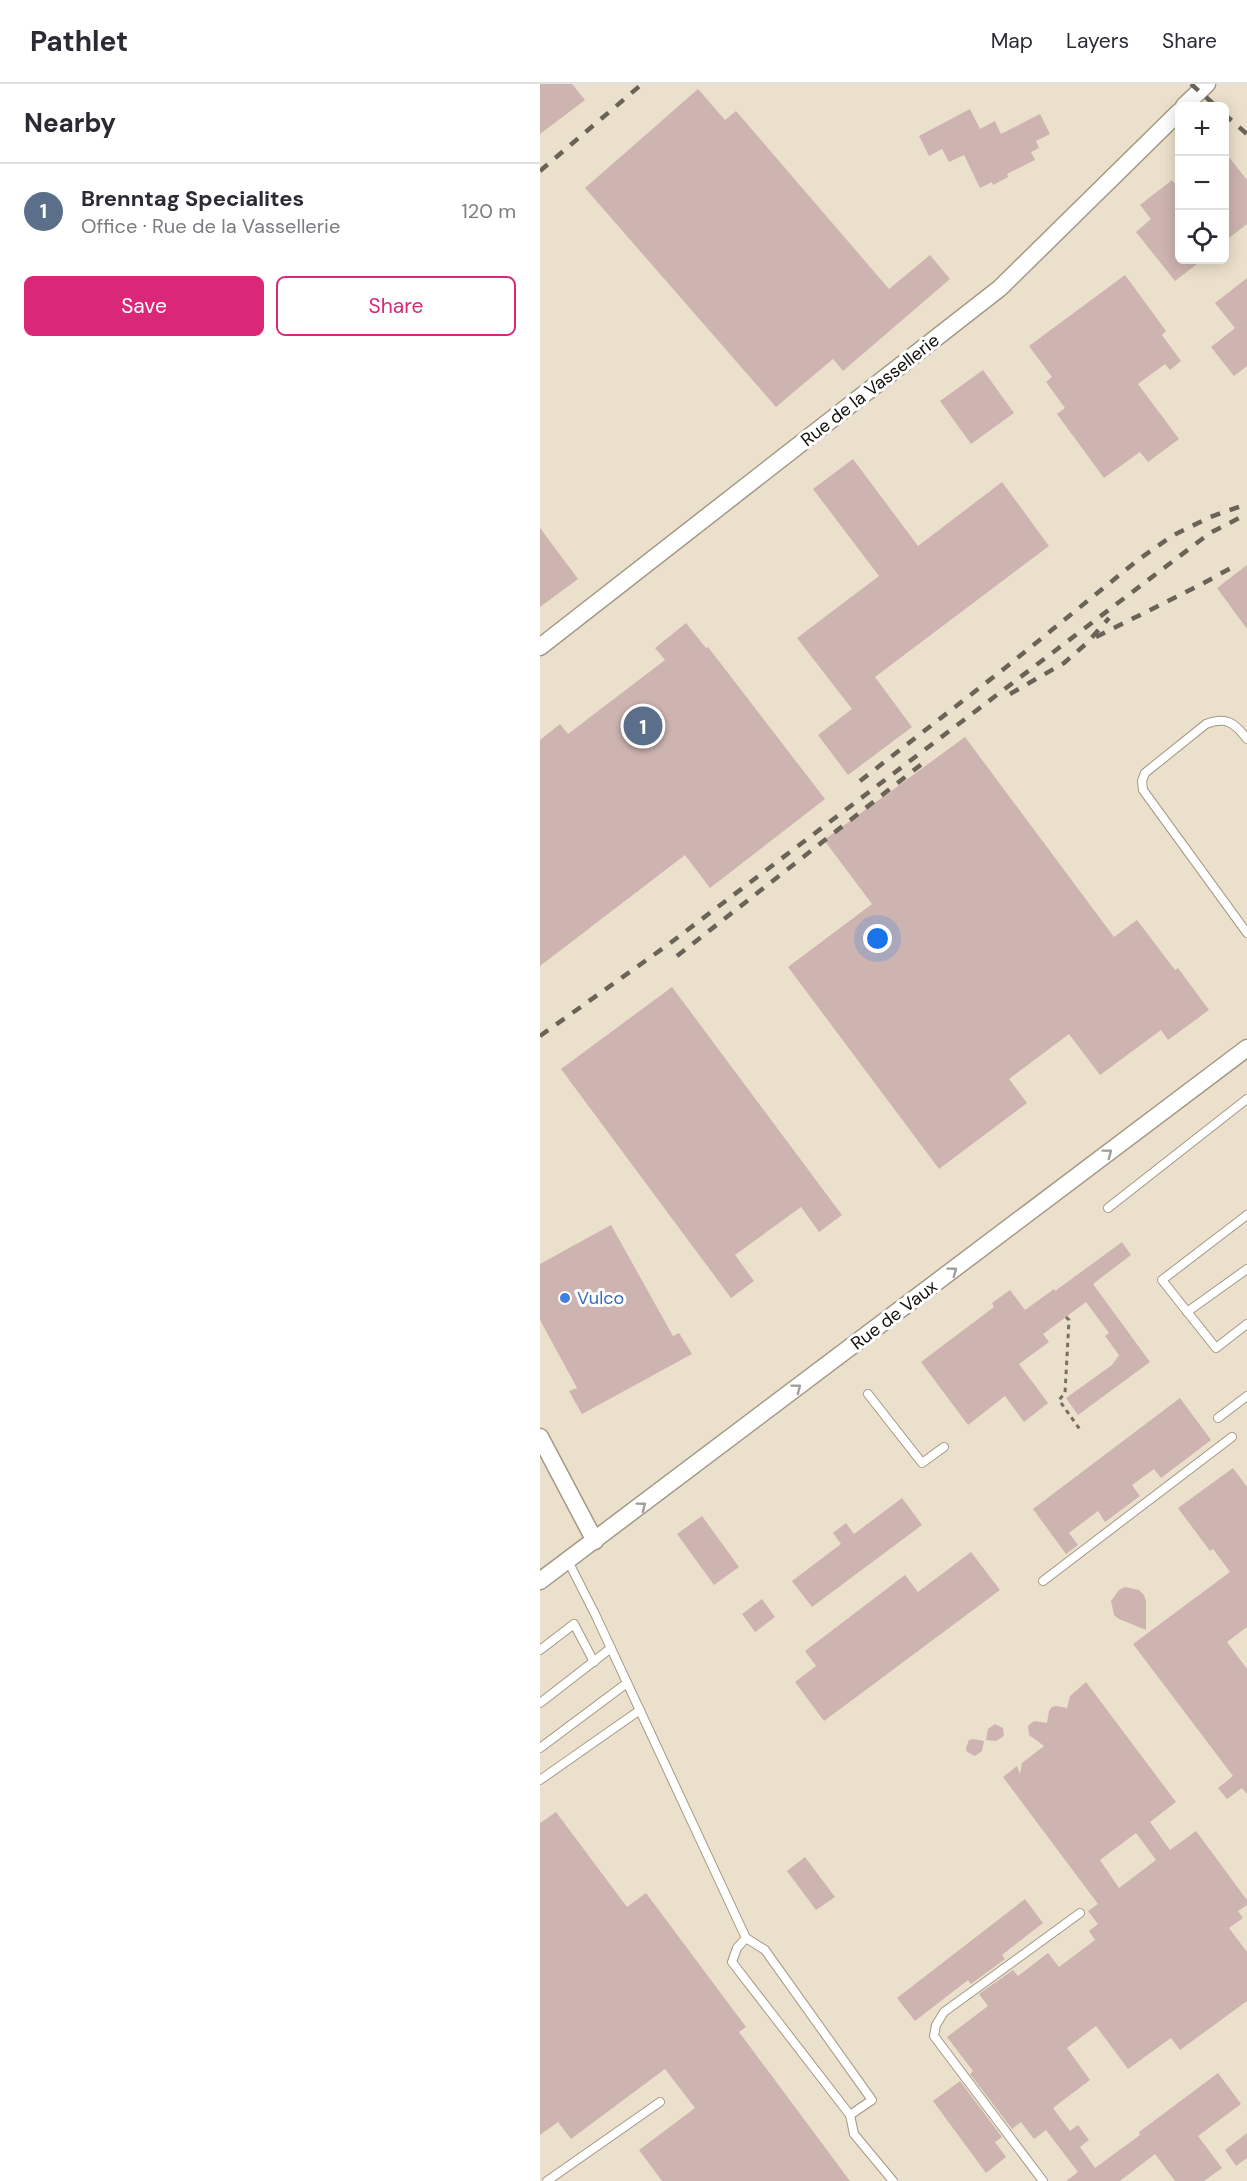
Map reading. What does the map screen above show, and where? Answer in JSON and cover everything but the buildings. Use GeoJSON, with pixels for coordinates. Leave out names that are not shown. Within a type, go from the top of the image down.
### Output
{"type":"FeatureCollection","features":[{"type":"Feature","properties":{"kind":"street"},"geometry":{"type":"LineString","coordinates":[[1188,102],[1207,84]]}},
{"type":"Feature","properties":{"kind":"street","name":"Rue de la Vassellerie"},"geometry":{"type":"LineString","coordinates":[[540,647],[1000,288],[1175,115]]}},
{"type":"Feature","properties":{"kind":"street","name":"Rue de Vaux"},"geometry":{"type":"LineString","coordinates":[[540,1581],[1247,1048]]}},
{"type":"Feature","properties":{"kind":"street"},"geometry":{"type":"LineString","coordinates":[[540,1437],[595,1541]]}},
{"type":"Feature","properties":{"kind":"lane"},"geometry":{"type":"LineString","coordinates":[[1247,739],[1240,729],[1227,721],[1217,719],[1206,724],[1145,773],[1142,781],[1143,790],[1247,933]]}},
{"type":"Feature","properties":{"kind":"lane"},"geometry":{"type":"LineString","coordinates":[[1108,1208],[1247,1099]]}},
{"type":"Feature","properties":{"kind":"lane"},"geometry":{"type":"LineString","coordinates":[[1247,1215],[1162,1280],[1216,1348],[1247,1324]]}},
{"type":"Feature","properties":{"kind":"lane"},"geometry":{"type":"LineString","coordinates":[[1187,1312],[1247,1269]]}},
{"type":"Feature","properties":{"kind":"lane"},"geometry":{"type":"LineString","coordinates":[[868,1394],[922,1463],[944,1447]]}},
{"type":"Feature","properties":{"kind":"lane"},"geometry":{"type":"LineString","coordinates":[[1218,1418],[1247,1396]]}},
{"type":"Feature","properties":{"kind":"lane"},"geometry":{"type":"LineString","coordinates":[[1043,1581],[1232,1437]]}},
{"type":"Feature","properties":{"kind":"lane"},"geometry":{"type":"LineString","coordinates":[[568,1561],[746,1938],[765,1950],[872,2100],[849,2115]]}},
{"type":"Feature","properties":{"kind":"lane"},"geometry":{"type":"LineString","coordinates":[[540,1650],[574,1624],[594,1662]]}},
{"type":"Feature","properties":{"kind":"lane"},"geometry":{"type":"LineString","coordinates":[[540,1702],[611,1648]]}},
{"type":"Feature","properties":{"kind":"lane"},"geometry":{"type":"LineString","coordinates":[[540,1748],[627,1683]]}},
{"type":"Feature","properties":{"kind":"lane"},"geometry":{"type":"LineString","coordinates":[[540,1780],[640,1710]]}},
{"type":"Feature","properties":{"kind":"lane"},"geometry":{"type":"LineString","coordinates":[[1043,2181],[934,2036],[936,2025],[944,2012],[1080,1912]]}},
{"type":"Feature","properties":{"kind":"lane"},"geometry":{"type":"LineString","coordinates":[[746,1938],[737,1948],[732,1962],[849,2115],[854,2134],[893,2181]]}},
{"type":"Feature","properties":{"kind":"lane"},"geometry":{"type":"LineString","coordinates":[[547,2181],[660,2102]]}},
{"type":"Feature","properties":{"kind":"path"},"geometry":{"type":"LineString","coordinates":[[1066,1317],[1068,1320],[1065,1393],[1059,1400],[1081,1431]]}},
{"type":"Feature","properties":{"kind":"railway"},"geometry":{"type":"LineString","coordinates":[[540,171],[642,84]]}},
{"type":"Feature","properties":{"kind":"railway"},"geometry":{"type":"LineString","coordinates":[[1191,84],[1211,102]]}},
{"type":"Feature","properties":{"kind":"railway"},"geometry":{"type":"LineString","coordinates":[[1229,118],[1247,134]]}},
{"type":"Feature","properties":{"kind":"railway"},"geometry":{"type":"LineString","coordinates":[[860,781],[1138,560],[1172,536],[1210,517],[1247,504]]}},
{"type":"Feature","properties":{"kind":"railway"},"geometry":{"type":"LineString","coordinates":[[540,1036],[669,944],[1210,533],[1247,514]]}},
{"type":"Feature","properties":{"kind":"railway"},"geometry":{"type":"LineString","coordinates":[[1096,637],[1238,564]]}},
{"type":"Feature","properties":{"kind":"railway"},"geometry":{"type":"LineString","coordinates":[[1010,694],[1064,663],[1088,642],[1109,618]]}},
{"type":"Feature","properties":{"kind":"railway"},"geometry":{"type":"LineString","coordinates":[[677,956],[923,763]]}},
{"type":"Feature","properties":{"kind":"place","name":"Brenntag Specialites"},"geometry":{"type":"Point","coordinates":[643,726]}},
{"type":"Feature","properties":{"kind":"place","name":"Vulco"},"geometry":{"type":"Point","coordinates":[565,1298]}}]}
